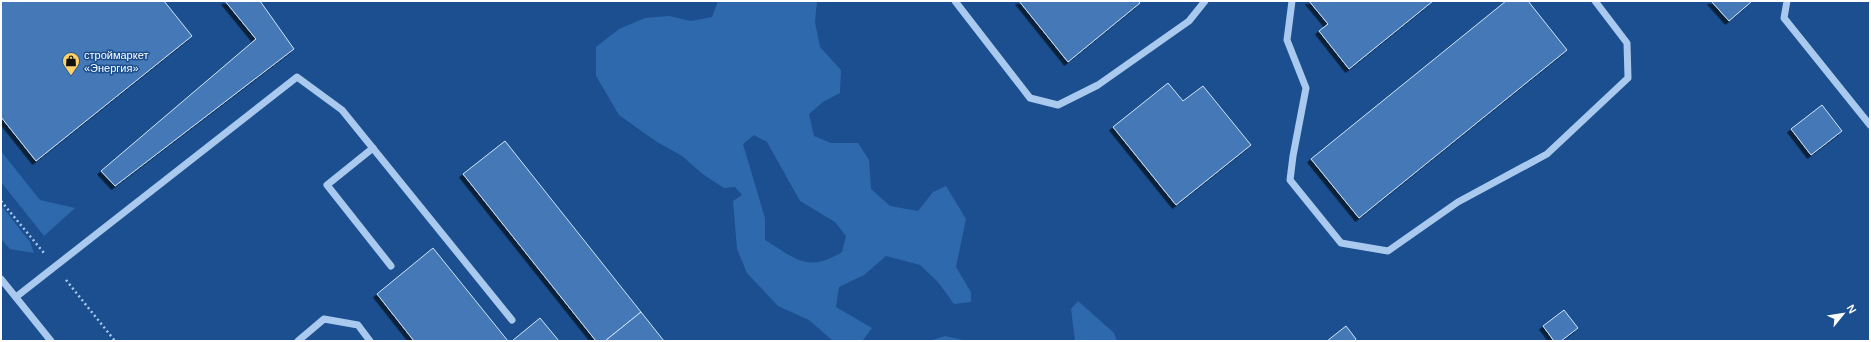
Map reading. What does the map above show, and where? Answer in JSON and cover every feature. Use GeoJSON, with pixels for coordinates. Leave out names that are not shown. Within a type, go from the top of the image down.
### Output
{"type":"FeatureCollection","features":[{"type":"Feature","properties":{"kind":"street"},"geometry":{"type":"LineString","coordinates":[[955,1],[1030,98],[1058,105],[1098,85],[1189,21],[1205,1]]}},
{"type":"Feature","properties":{"kind":"street"},"geometry":{"type":"LineString","coordinates":[[1292,1],[1287,40],[1306,88],[1290,180],[1341,243],[1388,251],[1458,202],[1547,154],[1628,78],[1627,43],[1595,1]]}},
{"type":"Feature","properties":{"kind":"street"},"geometry":{"type":"LineString","coordinates":[[1787,1],[1784,18],[1870,125]]}},
{"type":"Feature","properties":{"kind":"street"},"geometry":{"type":"LineString","coordinates":[[16,297],[297,77],[342,110],[512,320]]}},
{"type":"Feature","properties":{"kind":"street"},"geometry":{"type":"LineString","coordinates":[[373,148],[327,185],[391,266]]}},
{"type":"Feature","properties":{"kind":"street"},"geometry":{"type":"LineString","coordinates":[[1,279],[52,341]]}},
{"type":"Feature","properties":{"kind":"street"},"geometry":{"type":"LineString","coordinates":[[298,341],[324,319],[358,325],[370,341]]}},
{"type":"Feature","properties":{"kind":"shaded area"},"geometry":{"type":"Polygon","coordinates":[[[718,1],[817,1],[815,22],[820,47],[841,70],[840,93],[823,102],[809,114],[814,136],[831,143],[858,143],[869,160],[871,189],[890,206],[918,211],[933,192],[946,186],[966,219],[956,267],[971,292],[971,302],[954,304],[938,282],[920,265],[886,256],[864,275],[839,287],[836,307],[872,328],[863,340],[833,341],[809,320],[778,306],[747,273],[737,249],[733,201],[742,195],[735,187],[724,188],[704,175],[682,156],[657,142],[619,115],[596,76],[596,47],[619,29],[645,18],[669,16],[691,21],[712,17],[718,1]],[[754,135],[743,144],[765,218],[765,240],[785,253],[802,261],[820,262],[842,252],[846,236],[835,222],[800,201],[767,142],[754,135]]]}},
{"type":"Feature","properties":{"kind":"shaded area"},"geometry":{"type":"Polygon","coordinates":[[[1,151],[40,200],[75,208],[44,236],[1,182],[1,151]]]}},
{"type":"Feature","properties":{"kind":"shaded area"},"geometry":{"type":"Polygon","coordinates":[[[1,205],[30,242],[34,253],[10,249],[1,239],[1,205]]]}},
{"type":"Feature","properties":{"kind":"shaded area"},"geometry":{"type":"Polygon","coordinates":[[[1078,301],[1114,333],[1117,341],[1075,341],[1071,309],[1078,301]]]}},
{"type":"Feature","properties":{"kind":"shaded area"},"geometry":{"type":"Polygon","coordinates":[[[945,336],[963,340],[964,341],[929,341],[945,336]]]}},
{"type":"Feature","properties":{"kind":"building","name":"строймаркет «Энергия»"},"geometry":{"type":"Polygon","coordinates":[[[1,1],[164,1],[192,36],[36,161],[1,117],[1,1]]]}},
{"type":"Feature","properties":{"kind":"building"},"geometry":{"type":"Polygon","coordinates":[[[225,1],[260,1],[294,49],[115,186],[101,171],[256,39],[225,1]]]}},
{"type":"Feature","properties":{"kind":"building"},"geometry":{"type":"Polygon","coordinates":[[[1019,1],[1138,1],[1140,3],[1068,62],[1019,1]]]}},
{"type":"Feature","properties":{"kind":"building"},"geometry":{"type":"Polygon","coordinates":[[[1309,1],[1433,1],[1349,69],[1319,31],[1328,24],[1309,1]]]}},
{"type":"Feature","properties":{"kind":"building"},"geometry":{"type":"Polygon","coordinates":[[[1506,1],[1528,1],[1567,50],[1359,218],[1311,159],[1506,1]]]}},
{"type":"Feature","properties":{"kind":"building"},"geometry":{"type":"Polygon","coordinates":[[[1711,1],[1751,1],[1751,2],[1729,21],[1711,1]]]}},
{"type":"Feature","properties":{"kind":"building"},"geometry":{"type":"Polygon","coordinates":[[[1168,83],[1183,101],[1203,86],[1251,145],[1176,205],[1113,127],[1168,83]]]}},
{"type":"Feature","properties":{"kind":"building"},"geometry":{"type":"Polygon","coordinates":[[[1822,105],[1842,131],[1811,155],[1791,129],[1822,105]]]}},
{"type":"Feature","properties":{"kind":"building"},"geometry":{"type":"Polygon","coordinates":[[[505,141],[641,312],[605,341],[596,341],[463,174],[505,141]]]}},
{"type":"Feature","properties":{"kind":"building"},"geometry":{"type":"Polygon","coordinates":[[[433,248],[508,341],[414,341],[377,294],[433,248]]]}},
{"type":"Feature","properties":{"kind":"building"},"geometry":{"type":"Polygon","coordinates":[[[1564,310],[1578,328],[1561,341],[1554,341],[1543,326],[1564,310]]]}},
{"type":"Feature","properties":{"kind":"building"},"geometry":{"type":"Polygon","coordinates":[[[641,312],[664,341],[605,341],[641,312]]]}},
{"type":"Feature","properties":{"kind":"building"},"geometry":{"type":"Polygon","coordinates":[[[540,318],[559,341],[512,341],[540,318]]]}},
{"type":"Feature","properties":{"kind":"building"},"geometry":{"type":"Polygon","coordinates":[[[1346,326],[1356,339],[1354,341],[1327,341],[1346,326]]]}},
{"type":"Feature","properties":{"kind":"place","name":"строймаркет «Энергия»"},"geometry":{"type":"Point","coordinates":[71,76]}}]}
